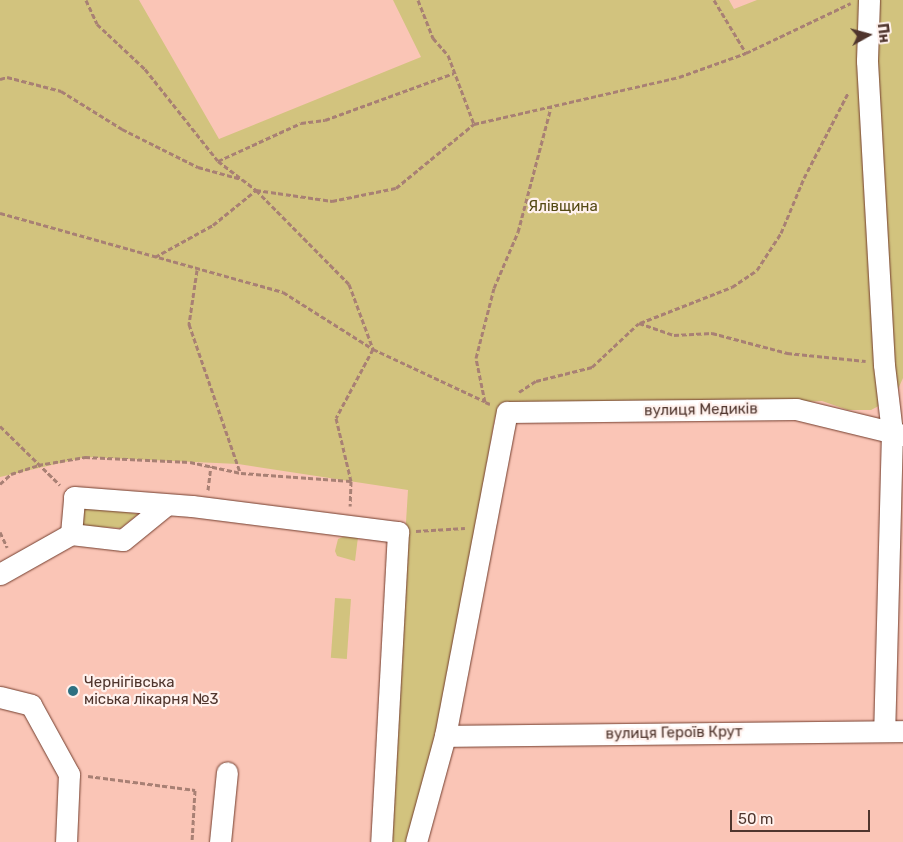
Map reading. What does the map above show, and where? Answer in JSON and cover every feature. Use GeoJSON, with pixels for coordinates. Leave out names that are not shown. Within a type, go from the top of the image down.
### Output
{"type":"FeatureCollection","features":[{"type":"Feature","properties":{"kind":"street"},"geometry":{"type":"LineString","coordinates":[[869,0],[867,61],[884,365],[898,433],[893,731]]}},
{"type":"Feature","properties":{"kind":"street","name":"вулиця Медиків"},"geometry":{"type":"LineString","coordinates":[[507,412],[796,409],[898,433]]}},
{"type":"Feature","properties":{"kind":"street"},"geometry":{"type":"LineString","coordinates":[[416,842],[445,736],[507,412]]}},
{"type":"Feature","properties":{"kind":"street"},"geometry":{"type":"LineString","coordinates":[[71,534],[74,497],[166,504],[398,532],[381,842]]}},
{"type":"Feature","properties":{"kind":"street"},"geometry":{"type":"LineString","coordinates":[[0,574],[71,534],[123,540],[166,504]]}},
{"type":"Feature","properties":{"kind":"street"},"geometry":{"type":"LineString","coordinates":[[0,697],[31,705],[69,774],[66,842]]}},
{"type":"Feature","properties":{"kind":"street","name":"вулиця Героїв Крут"},"geometry":{"type":"LineString","coordinates":[[445,736],[893,731]]}},
{"type":"Feature","properties":{"kind":"street"},"geometry":{"type":"LineString","coordinates":[[220,842],[227,772]]}},
{"type":"Feature","properties":{"kind":"path"},"geometry":{"type":"LineString","coordinates":[[86,0],[97,24],[145,69],[218,161],[256,190],[349,284],[373,349],[336,418],[351,481],[349,526]]}},
{"type":"Feature","properties":{"kind":"path"},"geometry":{"type":"LineString","coordinates":[[418,0],[433,38],[448,55],[474,124]]}},
{"type":"Feature","properties":{"kind":"path"},"geometry":{"type":"LineString","coordinates":[[714,0],[746,53]]}},
{"type":"Feature","properties":{"kind":"path"},"geometry":{"type":"LineString","coordinates":[[154,258],[213,225],[256,190],[332,201],[396,188],[474,124],[679,77],[746,53],[858,0]]}},
{"type":"Feature","properties":{"kind":"path"},"geometry":{"type":"LineString","coordinates":[[0,213],[154,258],[283,292],[373,349],[507,412],[510,397],[536,381],[592,367],[639,323],[732,286],[758,270],[780,232],[831,124],[867,61]]}},
{"type":"Feature","properties":{"kind":"path"},"geometry":{"type":"LineString","coordinates":[[218,161],[301,123],[324,120],[454,73]]}},
{"type":"Feature","properties":{"kind":"path"},"geometry":{"type":"LineString","coordinates":[[0,79],[7,77],[61,92],[122,129],[198,167],[242,180]]}},
{"type":"Feature","properties":{"kind":"path"},"geometry":{"type":"LineString","coordinates":[[485,402],[476,358],[494,288],[518,232],[551,107]]}},
{"type":"Feature","properties":{"kind":"path"},"geometry":{"type":"LineString","coordinates":[[197,270],[189,324],[241,473]]}},
{"type":"Feature","properties":{"kind":"path"},"geometry":{"type":"LineString","coordinates":[[639,323],[674,334],[712,333],[788,353],[836,356],[884,365]]}},
{"type":"Feature","properties":{"kind":"path"},"geometry":{"type":"LineString","coordinates":[[0,426],[38,465],[74,497]]}},
{"type":"Feature","properties":{"kind":"path"},"geometry":{"type":"LineString","coordinates":[[0,484],[11,474],[38,465],[86,457],[190,462],[241,473],[351,481]]}},
{"type":"Feature","properties":{"kind":"path"},"geometry":{"type":"LineString","coordinates":[[398,532],[485,527]]}},
{"type":"Feature","properties":{"kind":"path"},"geometry":{"type":"LineString","coordinates":[[69,774],[195,790],[192,842]]}},
{"type":"Feature","properties":{"kind":"green space","name":"Ялівщина"},"geometry":{"type":"Polygon","coordinates":[[[0,0],[139,0],[219,139],[421,57],[393,0],[729,0],[734,9],[757,0],[903,0],[903,378],[894,398],[871,410],[848,410],[822,401],[495,417],[447,684],[409,842],[386,842],[408,490],[238,464],[86,457],[0,477],[0,0]]]}},
{"type":"Feature","properties":{"kind":"green space"},"geometry":{"type":"Polygon","coordinates":[[[85,506],[138,514],[121,528],[83,526],[79,511],[85,506]]]}},
{"type":"Feature","properties":{"kind":"green space"},"geometry":{"type":"Polygon","coordinates":[[[347,535],[358,537],[355,561],[337,556],[335,551],[338,539],[347,535]]]}},
{"type":"Feature","properties":{"kind":"green space"},"geometry":{"type":"Polygon","coordinates":[[[335,598],[351,599],[347,659],[331,658],[335,598]]]}},
{"type":"Feature","properties":{"kind":"place","name":"Чернігівська міська лікарня №3"},"geometry":{"type":"Point","coordinates":[73,691]}}]}
